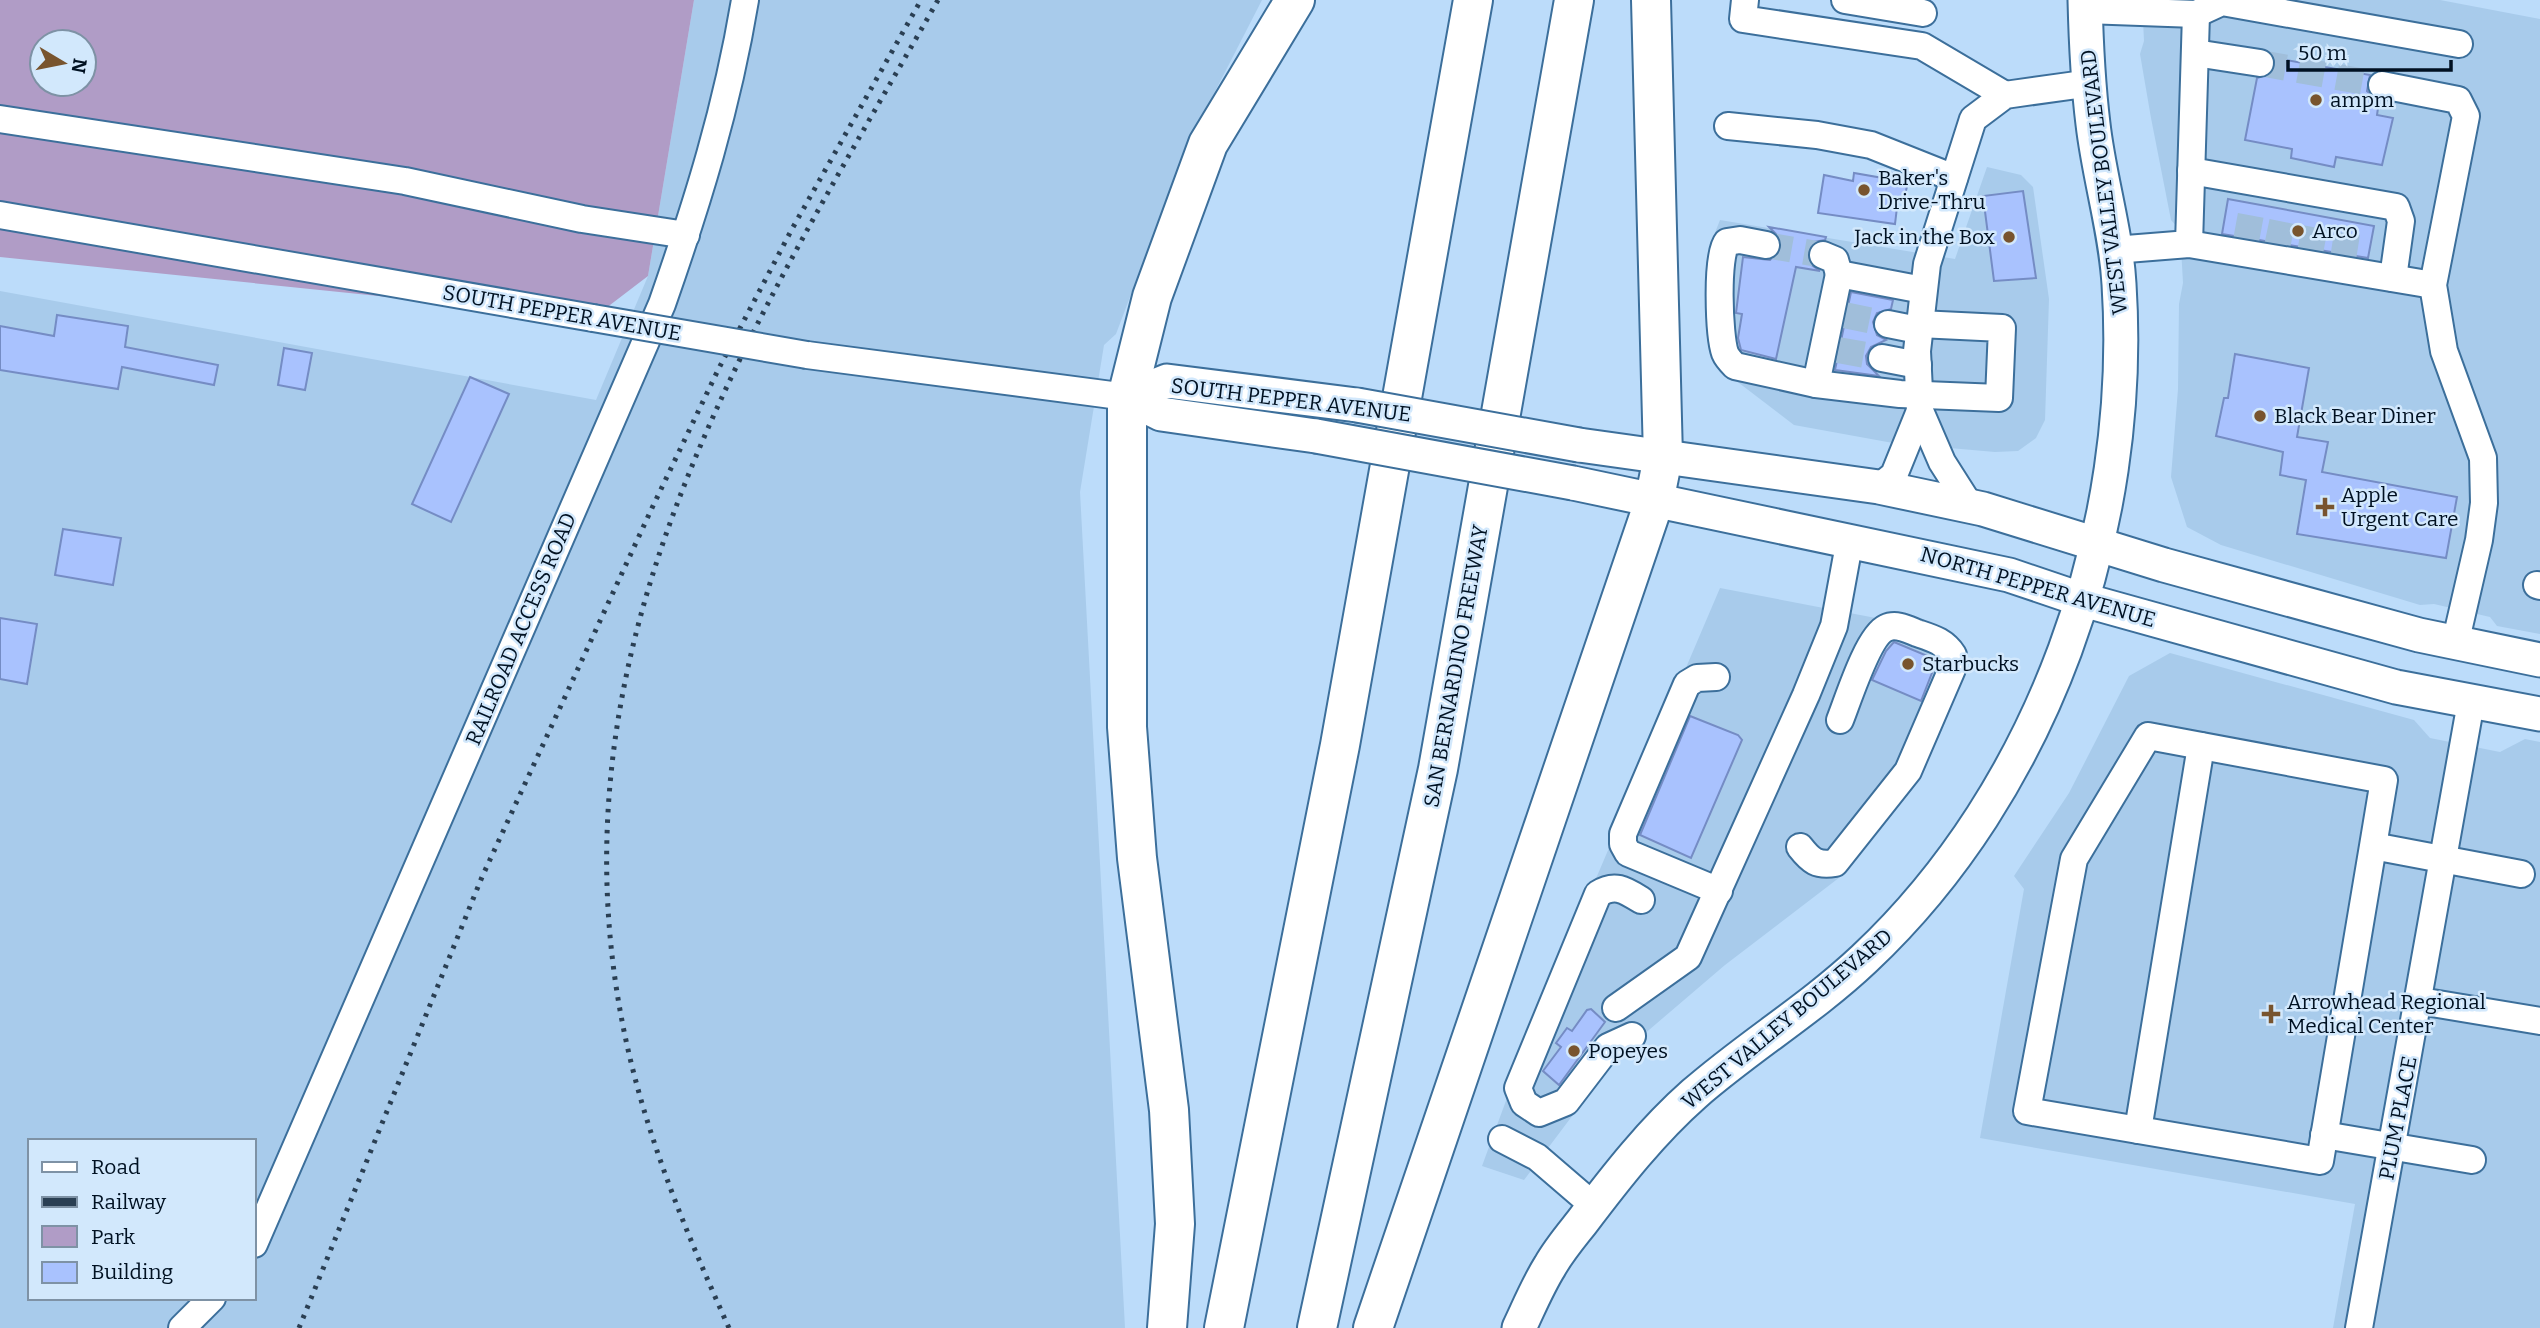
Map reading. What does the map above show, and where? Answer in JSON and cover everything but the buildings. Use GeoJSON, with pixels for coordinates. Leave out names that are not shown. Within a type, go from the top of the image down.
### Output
{"type":"FeatureCollection","features":[{"type":"Feature","properties":{"kind":"highway"},"geometry":{"type":"LineString","coordinates":[[1167,1328],[1175,1224],[1169,1110],[1147,948],[1128,740],[1127,397],[1152,297],[1208,144],[1295,0]]}},
{"type":"Feature","properties":{"kind":"highway"},"geometry":{"type":"LineString","coordinates":[[1224,1328],[1340,745],[1474,0]]}},
{"type":"Feature","properties":{"kind":"highway","name":"SAN BERNARDINO FREEWAY"},"geometry":{"type":"LineString","coordinates":[[1317,1328],[1438,769],[1574,0]]}},
{"type":"Feature","properties":{"kind":"highway"},"geometry":{"type":"LineString","coordinates":[[1373,1328],[1654,502],[1663,457],[1651,0]]}},
{"type":"Feature","properties":{"kind":"main road","name":"WEST VALLEY BOULEVARD"},"geometry":{"type":"LineString","coordinates":[[1519,1328],[1551,1264],[1617,1175],[1693,1095],[1791,1021],[1863,961],[1922,901],[1985,813],[2040,712],[2064,651],[2098,544],[2120,399],[2120,306],[2114,250],[2093,124],[2085,5]]}},
{"type":"Feature","properties":{"kind":"main road","name":"SOUTH PEPPER AVENUE"},"geometry":{"type":"LineString","coordinates":[[1127,397],[1167,381],[1325,401],[1663,457]]}},
{"type":"Feature","properties":{"kind":"main road","name":"SOUTH PEPPER AVENUE"},"geometry":{"type":"LineString","coordinates":[[1127,397],[1161,414],[1316,436],[1450,459]]}},
{"type":"Feature","properties":{"kind":"main road"},"geometry":{"type":"LineString","coordinates":[[1663,457],[1878,487],[1970,506],[2455,644],[2540,660]]}},
{"type":"Feature","properties":{"kind":"main road","name":"NORTH PEPPER AVENUE"},"geometry":{"type":"LineString","coordinates":[[1450,459],[1654,502],[1850,539],[2009,575],[2080,599],[2396,687],[2540,713]]}},
{"type":"Feature","properties":{"kind":"street","name":"RAILROAD ACCESS ROAD"},"geometry":{"type":"LineString","coordinates":[[256,1239],[663,304],[726,102],[745,0]]}},
{"type":"Feature","properties":{"kind":"street"},"geometry":{"type":"LineString","coordinates":[[1745,0],[1743,19],[1917,45],[1935,51],[2005,96]]}},
{"type":"Feature","properties":{"kind":"street"},"geometry":{"type":"LineString","coordinates":[[1845,0],[1925,6],[1917,45]]}},
{"type":"Feature","properties":{"kind":"street"},"geometry":{"type":"LineString","coordinates":[[2085,5],[2196,14],[2222,2],[2459,44]]}},
{"type":"Feature","properties":{"kind":"street"},"geometry":{"type":"LineString","coordinates":[[2189,244],[2196,14]]}},
{"type":"Feature","properties":{"kind":"street"},"geometry":{"type":"LineString","coordinates":[[2195,53],[2260,63]]}},
{"type":"Feature","properties":{"kind":"street"},"geometry":{"type":"LineString","coordinates":[[1970,506],[1942,462],[1919,402],[1919,327],[1927,264],[1973,119],[2005,96],[2091,83]]}},
{"type":"Feature","properties":{"kind":"street"},"geometry":{"type":"LineString","coordinates":[[2382,85],[2458,100],[2466,116],[2433,285],[2444,351],[2483,458],[2484,503],[2479,540],[2455,644]]}},
{"type":"Feature","properties":{"kind":"street"},"geometry":{"type":"LineString","coordinates":[[0,119],[405,181],[593,222],[686,235]]}},
{"type":"Feature","properties":{"kind":"street"},"geometry":{"type":"LineString","coordinates":[[1728,126],[1817,135],[1871,145],[1954,178]]}},
{"type":"Feature","properties":{"kind":"street"},"geometry":{"type":"LineString","coordinates":[[2191,171],[2255,193],[2351,210],[2396,207],[2401,221],[2393,278]]}},
{"type":"Feature","properties":{"kind":"street","name":"SOUTH PEPPER AVENUE"},"geometry":{"type":"LineString","coordinates":[[0,215],[807,355],[1127,397]]}},
{"type":"Feature","properties":{"kind":"street"},"geometry":{"type":"LineString","coordinates":[[1766,245],[1740,240],[1727,242],[1723,247],[1719,277],[1724,351],[1735,366],[1816,384],[1919,402],[1999,398],[2002,328],[1888,324]]}},
{"type":"Feature","properties":{"kind":"street"},"geometry":{"type":"LineString","coordinates":[[2114,250],[2189,244],[2245,247],[2342,264],[2393,278],[2433,285]]}},
{"type":"Feature","properties":{"kind":"street"},"geometry":{"type":"LineString","coordinates":[[1816,384],[1831,348],[1837,314],[1831,265],[1923,290]]}},
{"type":"Feature","properties":{"kind":"street"},"geometry":{"type":"LineString","coordinates":[[1882,358],[1918,365]]}},
{"type":"Feature","properties":{"kind":"street"},"geometry":{"type":"LineString","coordinates":[[1878,487],[1894,475],[1919,402]]}},
{"type":"Feature","properties":{"kind":"street"},"geometry":{"type":"LineString","coordinates":[[1616,1008],[1688,957],[1834,626],[1850,539]]}},
{"type":"Feature","properties":{"kind":"street"},"geometry":{"type":"LineString","coordinates":[[1800,848],[1811,861],[1823,865],[1835,863],[1900,781],[1915,758],[1952,669],[1953,655],[1947,645],[1895,625],[1877,634],[1840,720]]}},
{"type":"Feature","properties":{"kind":"street"},"geometry":{"type":"LineString","coordinates":[[1716,677],[1697,678],[1687,684],[1623,834],[1623,844],[1628,853],[1718,891]]}},
{"type":"Feature","properties":{"kind":"street","name":"PLUM PLACE"},"geometry":{"type":"LineString","coordinates":[[2359,1328],[2420,1001],[2471,702]]}},
{"type":"Feature","properties":{"kind":"street"},"geometry":{"type":"LineString","coordinates":[[2148,736],[2201,746],[2384,780],[2320,1161],[2027,1111],[2074,859],[2148,736]]}},
{"type":"Feature","properties":{"kind":"street"},"geometry":{"type":"LineString","coordinates":[[2138,1130],[2201,746]]}},
{"type":"Feature","properties":{"kind":"street"},"geometry":{"type":"LineString","coordinates":[[2373,846],[2521,874]]}},
{"type":"Feature","properties":{"kind":"street"},"geometry":{"type":"LineString","coordinates":[[1632,1036],[1608,1047],[1566,1102],[1539,1113],[1524,1103],[1518,1088],[1598,894],[1608,888],[1622,889],[1641,900]]}},
{"type":"Feature","properties":{"kind":"street"},"geometry":{"type":"LineString","coordinates":[[2420,1001],[2540,1021]]}},
{"type":"Feature","properties":{"kind":"street"},"geometry":{"type":"LineString","coordinates":[[2324,1135],[2472,1160]]}},
{"type":"Feature","properties":{"kind":"street"},"geometry":{"type":"LineString","coordinates":[[1502,1139],[1537,1157],[1594,1206]]}},
{"type":"Feature","properties":{"kind":"street"},"geometry":{"type":"LineString","coordinates":[[182,1328],[210,1300]]}},
{"type":"Feature","properties":{"kind":"shaded area"},"geometry":{"type":"Polygon","coordinates":[[[694,0],[1262,0],[1187,146],[1116,334],[1104,345],[1080,492],[1125,1328],[0,1328],[0,291],[596,400],[648,276],[694,0]]]}},
{"type":"Feature","properties":{"kind":"shaded area"},"geometry":{"type":"Polygon","coordinates":[[[2142,0],[2440,0],[2540,19],[2540,634],[2497,626],[2490,617],[2434,604],[2420,605],[2221,545],[2187,527],[2171,477],[2178,389],[2179,304],[2183,283],[2180,230],[2171,220],[2140,54],[2144,41],[2142,0]]]}},
{"type":"Feature","properties":{"kind":"shaded area"},"geometry":{"type":"Polygon","coordinates":[[[1987,167],[2021,175],[2033,187],[2049,299],[2045,420],[2036,438],[2018,451],[1995,452],[1893,443],[1794,425],[1722,370],[1713,347],[1711,243],[1720,220],[1955,259],[1987,167]]]}},
{"type":"Feature","properties":{"kind":"shaded area"},"geometry":{"type":"Polygon","coordinates":[[[1720,588],[1954,633],[1967,657],[1919,774],[1844,874],[1725,965],[1615,1059],[1524,1180],[1482,1166],[1536,1019],[1720,588]]]}},
{"type":"Feature","properties":{"kind":"shaded area","name":"Arrowhead Regional Medical Center"},"geometry":{"type":"Polygon","coordinates":[[[2170,653],[2414,720],[2430,738],[2500,752],[2525,739],[2540,742],[2540,1328],[2333,1328],[2355,1204],[1980,1138],[2024,889],[2014,876],[2069,793],[2129,676],[2170,653]]]}},
{"type":"Feature","properties":{"kind":"green space"},"geometry":{"type":"Polygon","coordinates":[[[0,0],[694,0],[648,276],[593,318],[0,257],[0,0]]]}},
{"type":"Feature","properties":{"kind":"tunnel"},"geometry":{"type":"LineString","coordinates":[[2260,63],[2382,85]]}},
{"type":"Feature","properties":{"kind":"tunnel"},"geometry":{"type":"LineString","coordinates":[[2246,241],[2253,203]]}},
{"type":"Feature","properties":{"kind":"tunnel"},"geometry":{"type":"LineString","coordinates":[[2277,247],[2285,209]]}},
{"type":"Feature","properties":{"kind":"tunnel"},"geometry":{"type":"LineString","coordinates":[[2310,253],[2317,215]]}},
{"type":"Feature","properties":{"kind":"tunnel"},"geometry":{"type":"LineString","coordinates":[[2343,259],[2349,221]]}},
{"type":"Feature","properties":{"kind":"tunnel"},"geometry":{"type":"LineString","coordinates":[[1766,245],[1823,255]]}},
{"type":"Feature","properties":{"kind":"tunnel"},"geometry":{"type":"LineString","coordinates":[[1844,315],[1888,324]]}},
{"type":"Feature","properties":{"kind":"tunnel"},"geometry":{"type":"LineString","coordinates":[[1838,350],[1882,358]]}},
{"type":"Feature","properties":{"kind":"railway"},"geometry":{"type":"LineString","coordinates":[[299,1328],[482,877],[652,508],[719,368],[792,229],[921,0]]}},
{"type":"Feature","properties":{"kind":"railway"},"geometry":{"type":"LineString","coordinates":[[729,1328],[667,1180],[642,1104],[623,1026],[607,883],[614,747],[641,615],[683,488],[738,363],[801,241],[938,0]]}},
{"type":"Feature","properties":{"kind":"place","name":"ampm"},"geometry":{"type":"Point","coordinates":[2316,100]}},
{"type":"Feature","properties":{"kind":"place","name":"Baker's Drive-Thru"},"geometry":{"type":"Point","coordinates":[1864,190]}},
{"type":"Feature","properties":{"kind":"place","name":"Arco"},"geometry":{"type":"Point","coordinates":[2298,231]}},
{"type":"Feature","properties":{"kind":"place","name":"Jack in the Box"},"geometry":{"type":"Point","coordinates":[2009,237]}},
{"type":"Feature","properties":{"kind":"place","name":"Black Bear Diner"},"geometry":{"type":"Point","coordinates":[2260,416]}},
{"type":"Feature","properties":{"kind":"place","name":"Apple Urgent Care"},"geometry":{"type":"Point","coordinates":[2325,507]}},
{"type":"Feature","properties":{"kind":"place","name":"Starbucks"},"geometry":{"type":"Point","coordinates":[1908,664]}},
{"type":"Feature","properties":{"kind":"place","name":"Arrowhead Regional Medical Center"},"geometry":{"type":"Point","coordinates":[2271,1014]}},
{"type":"Feature","properties":{"kind":"place","name":"Popeyes"},"geometry":{"type":"Point","coordinates":[1574,1051]}}]}
